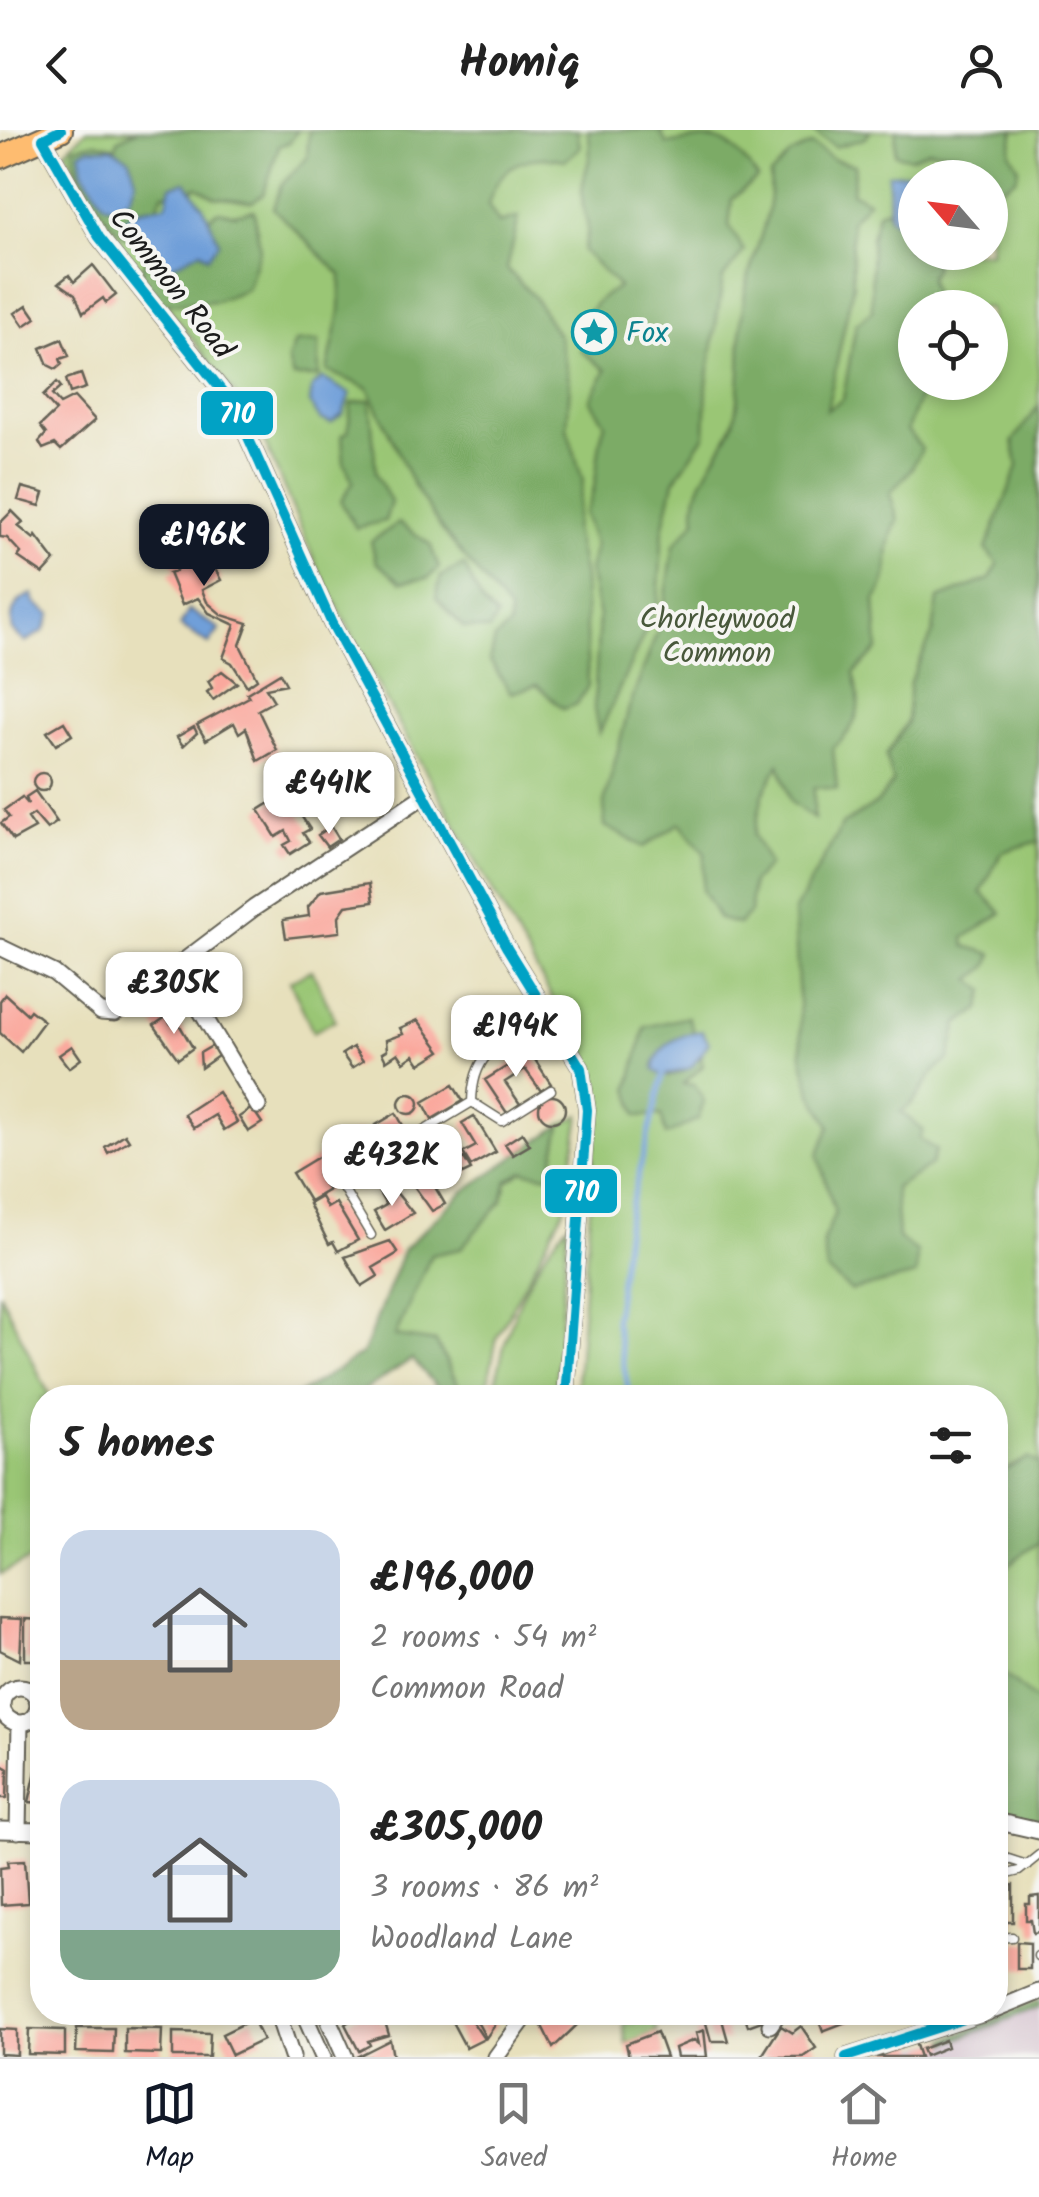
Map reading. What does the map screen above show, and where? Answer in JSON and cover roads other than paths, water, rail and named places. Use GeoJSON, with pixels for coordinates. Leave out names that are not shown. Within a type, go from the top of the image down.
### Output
{"type":"FeatureCollection","features":[{"type":"Feature","properties":{"kind":"main road"},"geometry":{"type":"LineString","coordinates":[[0,158],[52,135]]}},
{"type":"Feature","properties":{"kind":"street","name":"Common Road"},"geometry":{"type":"LineString","coordinates":[[52,135],[99,237],[234,406],[332,624],[507,948],[580,1068],[587,1097],[567,1385]]}},
{"type":"Feature","properties":{"kind":"street"},"geometry":{"type":"LineString","coordinates":[[0,947],[54,974],[101,1012],[115,1013],[136,1001],[254,908],[425,795]]}},
{"type":"Feature","properties":{"kind":"street"},"geometry":{"type":"LineString","coordinates":[[175,968],[258,1106]]}},
{"type":"Feature","properties":{"kind":"street"},"geometry":{"type":"LineString","coordinates":[[18,1830],[20,1723]]}},
{"type":"Feature","properties":{"kind":"street"},"geometry":{"type":"LineString","coordinates":[[1008,1825],[1039,1831]]}},
{"type":"Feature","properties":{"kind":"street"},"geometry":{"type":"LineString","coordinates":[[0,1830],[30,1830]]}},
{"type":"Feature","properties":{"kind":"street"},"geometry":{"type":"LineString","coordinates":[[1008,2005],[1039,1992]]}},
{"type":"Feature","properties":{"kind":"street"},"geometry":{"type":"LineString","coordinates":[[282,2025],[292,2057]]}},
{"type":"Feature","properties":{"kind":"street"},"geometry":{"type":"LineString","coordinates":[[309,2025],[323,2057]]}},
{"type":"Feature","properties":{"kind":"street"},"geometry":{"type":"LineString","coordinates":[[331,2025],[345,2057]]}},
{"type":"Feature","properties":{"kind":"street"},"geometry":{"type":"LineString","coordinates":[[496,2057],[519,2025]]}},
{"type":"Feature","properties":{"kind":"street"},"geometry":{"type":"LineString","coordinates":[[846,2057],[948,2025]]}},
{"type":"Feature","properties":{"kind":"lane"},"geometry":{"type":"LineString","coordinates":[[472,1102],[476,1068],[483,1057],[550,1016]]}},
{"type":"Feature","properties":{"kind":"lane"},"geometry":{"type":"LineString","coordinates":[[472,1102],[502,1121],[551,1090]]}},
{"type":"Feature","properties":{"kind":"lane"},"geometry":{"type":"LineString","coordinates":[[412,1138],[472,1102]]}},
{"type":"Feature","properties":{"kind":"lane"},"geometry":{"type":"LineString","coordinates":[[371,1235],[340,1182],[390,1152]]}},
{"type":"Feature","properties":{"kind":"lane"},"geometry":{"type":"LineString","coordinates":[[1008,1872],[1039,1855]]}},
{"type":"Feature","properties":{"kind":"lane"},"geometry":{"type":"LineString","coordinates":[[1008,1859],[1027,1865]]}},
{"type":"Feature","properties":{"kind":"water"},"geometry":{"type":"Polygon","coordinates":[[[112,148],[130,159],[136,180],[130,198],[113,207],[104,204],[83,171],[80,152],[112,148]]]}},
{"type":"Feature","properties":{"kind":"water"},"geometry":{"type":"Polygon","coordinates":[[[888,174],[898,174],[898,224],[889,217],[888,174]]]}},
{"type":"Feature","properties":{"kind":"water"},"geometry":{"type":"Polygon","coordinates":[[[186,182],[203,206],[219,242],[208,257],[201,251],[163,270],[133,241],[122,220],[138,210],[166,205],[171,186],[186,182]]]}},
{"type":"Feature","properties":{"kind":"water"},"geometry":{"type":"Polygon","coordinates":[[[323,378],[350,394],[343,414],[331,423],[320,419],[310,403],[312,387],[323,378]]]}},
{"type":"Feature","properties":{"kind":"water"},"geometry":{"type":"Polygon","coordinates":[[[33,594],[35,603],[51,614],[44,631],[25,642],[13,631],[12,618],[18,604],[33,594]]]}},
{"type":"Feature","properties":{"kind":"water"},"geometry":{"type":"Polygon","coordinates":[[[189,610],[220,629],[209,644],[180,626],[189,610]]]}},
{"type":"Feature","properties":{"kind":"water"},"geometry":{"type":"Polygon","coordinates":[[[702,1031],[709,1043],[691,1068],[663,1076],[654,1070],[664,1047],[702,1031]]]}},
{"type":"Feature","properties":{"kind":"waterway"},"geometry":{"type":"LineString","coordinates":[[627,1385],[615,1319],[628,1217],[663,1076]]}},
{"type":"Feature","properties":{"kind":"place","name":"Fox"},"geometry":{"type":"Point","coordinates":[594,332]}},
{"type":"Feature","properties":{"kind":"park label","name":"Chorleywood Common"},"geometry":{"type":"Point","coordinates":[717,635]}}]}
